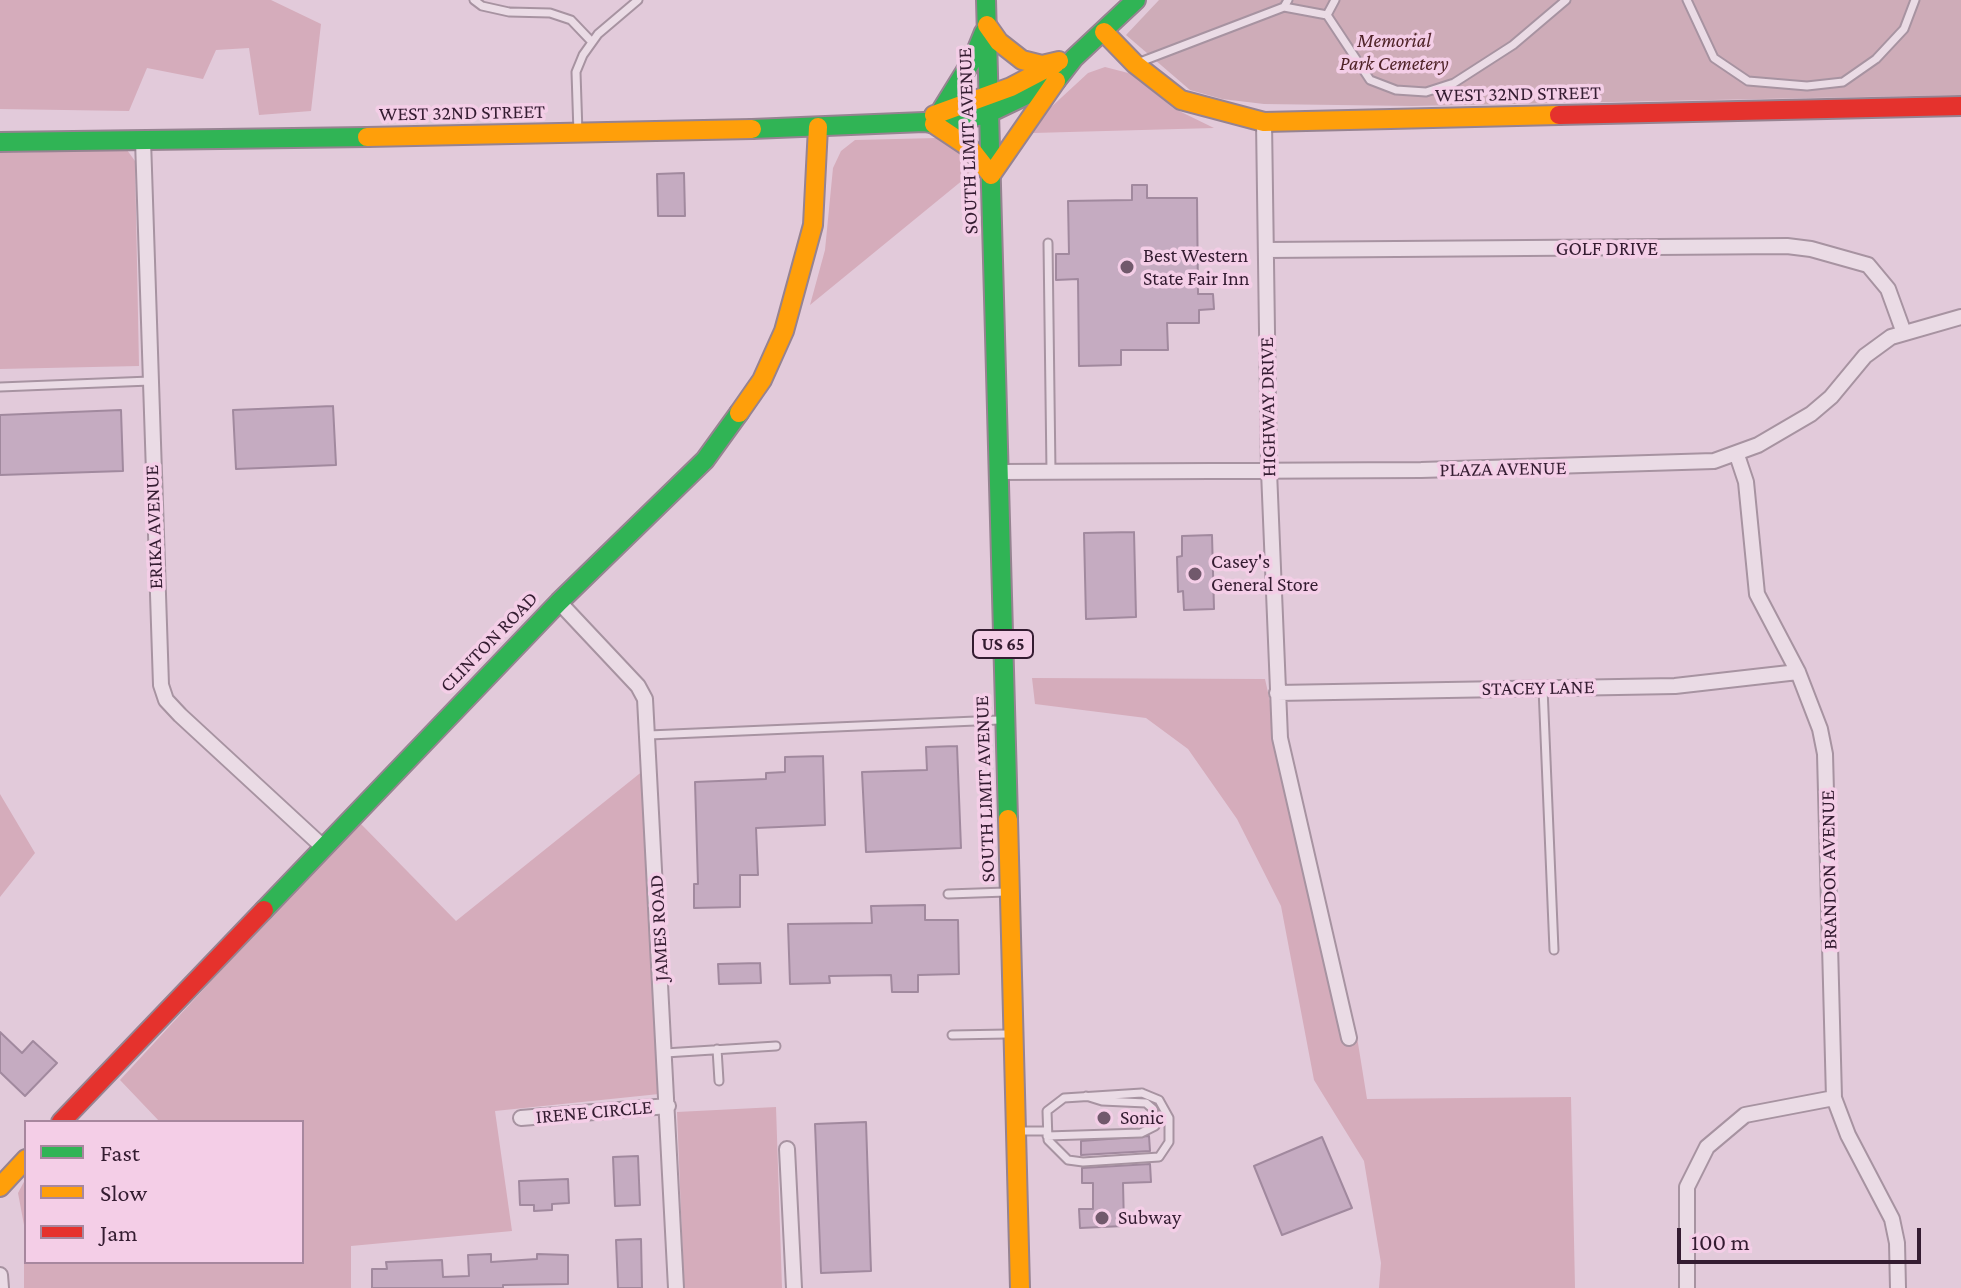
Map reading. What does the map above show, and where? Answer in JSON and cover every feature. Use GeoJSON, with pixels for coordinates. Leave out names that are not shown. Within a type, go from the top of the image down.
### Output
{"type":"FeatureCollection","features":[{"type":"Feature","properties":{"kind":"main road","name":"SOUTH LIMIT AVENUE"},"geometry":{"type":"LineString","coordinates":[[986,0],[1020,1288]]}},
{"type":"Feature","properties":{"kind":"main road"},"geometry":{"type":"LineString","coordinates":[[989,105],[1066,60],[1104,32],[1136,0]]}},
{"type":"Feature","properties":{"kind":"main road"},"geometry":{"type":"LineString","coordinates":[[987,25],[999,42],[1022,60],[1042,65],[1066,60]]}},
{"type":"Feature","properties":{"kind":"main road"},"geometry":{"type":"LineString","coordinates":[[987,25],[967,69],[933,119],[970,148],[991,175],[1056,81],[1066,60]]}},
{"type":"Feature","properties":{"kind":"main road","name":"WEST 32ND STREET"},"geometry":{"type":"LineString","coordinates":[[1104,32],[1135,64],[1181,100],[1264,122],[1961,106]]}},
{"type":"Feature","properties":{"kind":"main road"},"geometry":{"type":"LineString","coordinates":[[989,105],[1056,81]]}},
{"type":"Feature","properties":{"kind":"main road","name":"WEST 32ND STREET"},"geometry":{"type":"LineString","coordinates":[[0,142],[818,127],[933,119],[989,105]]}},
{"type":"Feature","properties":{"kind":"main road","name":"CLINTON ROAD"},"geometry":{"type":"LineString","coordinates":[[63,1120],[559,602],[705,460],[762,380],[784,331],[813,225],[818,127]]}},
{"type":"Feature","properties":{"kind":"main road"},"geometry":{"type":"LineString","coordinates":[[3,1178],[24,1161]]}},
{"type":"Feature","properties":{"kind":"street","name":"HIGHWAY DRIVE"},"geometry":{"type":"LineString","coordinates":[[1264,122],[1269,471],[1280,738],[1349,1038]]}},
{"type":"Feature","properties":{"kind":"street","name":"ERIKA AVENUE"},"geometry":{"type":"LineString","coordinates":[[143,140],[159,662],[166,700],[322,846]]}},
{"type":"Feature","properties":{"kind":"street","name":"GOLF DRIVE"},"geometry":{"type":"LineString","coordinates":[[1266,250],[1799,248],[1849,257],[1868,265],[1888,289],[1904,333]]}},
{"type":"Feature","properties":{"kind":"street","name":"PLAZA AVENUE"},"geometry":{"type":"LineString","coordinates":[[999,472],[1680,464],[1737,455],[1811,414],[1831,397],[1865,356],[1891,337],[1961,317]]}},
{"type":"Feature","properties":{"kind":"street","name":"BRANDON AVENUE"},"geometry":{"type":"LineString","coordinates":[[1737,455],[1746,482],[1757,594],[1798,672],[1820,729],[1825,754],[1834,1098],[1848,1135],[1892,1219],[1897,1243],[1898,1288]]}},
{"type":"Feature","properties":{"kind":"street","name":"JAMES ROAD"},"geometry":{"type":"LineString","coordinates":[[559,602],[638,686],[645,699],[676,1288]]}},
{"type":"Feature","properties":{"kind":"street","name":"STACEY LANE"},"geometry":{"type":"LineString","coordinates":[[1277,693],[1675,686],[1798,672]]}},
{"type":"Feature","properties":{"kind":"street"},"geometry":{"type":"LineString","coordinates":[[1687,1288],[1687,1187],[1707,1147],[1745,1115],[1834,1098]]}},
{"type":"Feature","properties":{"kind":"street","name":"IRENE CIRCLE"},"geometry":{"type":"LineString","coordinates":[[521,1118],[668,1106]]}},
{"type":"Feature","properties":{"kind":"street"},"geometry":{"type":"LineString","coordinates":[[787,1149],[794,1288]]}},
{"type":"Feature","properties":{"kind":"street"},"geometry":{"type":"LineString","coordinates":[[0,1275],[1,1288]]}},
{"type":"Feature","properties":{"kind":"lane"},"geometry":{"type":"LineString","coordinates":[[474,0],[482,6],[509,12],[550,13],[571,20],[592,42]]}},
{"type":"Feature","properties":{"kind":"lane"},"geometry":{"type":"LineString","coordinates":[[578,133],[576,72],[592,42],[638,0]]}},
{"type":"Feature","properties":{"kind":"lane"},"geometry":{"type":"LineString","coordinates":[[1327,15],[1335,0]]}},
{"type":"Feature","properties":{"kind":"lane"},"geometry":{"type":"LineString","coordinates":[[1135,64],[1286,4],[1327,15],[1370,80],[1396,90],[1426,92],[1454,83],[1513,45],[1566,0]]}},
{"type":"Feature","properties":{"kind":"lane"},"geometry":{"type":"LineString","coordinates":[[1687,0],[1714,58],[1748,81],[1807,86],[1843,82],[1876,59],[1904,29],[1915,0]]}},
{"type":"Feature","properties":{"kind":"lane"},"geometry":{"type":"LineString","coordinates":[[1048,243],[1051,472]]}},
{"type":"Feature","properties":{"kind":"lane"},"geometry":{"type":"LineString","coordinates":[[0,387],[150,381]]}},
{"type":"Feature","properties":{"kind":"lane"},"geometry":{"type":"LineString","coordinates":[[1543,688],[1554,950]]}},
{"type":"Feature","properties":{"kind":"lane"},"geometry":{"type":"LineString","coordinates":[[649,735],[1005,720]]}},
{"type":"Feature","properties":{"kind":"lane"},"geometry":{"type":"LineString","coordinates":[[948,894],[1010,892]]}},
{"type":"Feature","properties":{"kind":"lane"},"geometry":{"type":"LineString","coordinates":[[952,1035],[1013,1034]]}},
{"type":"Feature","properties":{"kind":"lane"},"geometry":{"type":"LineString","coordinates":[[665,1053],[776,1046]]}},
{"type":"Feature","properties":{"kind":"lane"},"geometry":{"type":"LineString","coordinates":[[717,1049],[719,1081]]}},
{"type":"Feature","properties":{"kind":"lane"},"geometry":{"type":"LineString","coordinates":[[1142,1093],[1159,1100],[1169,1118],[1166,1151],[1149,1160],[1068,1160],[1046,1133],[1045,1117],[1064,1098],[1084,1095],[1142,1093]]}},
{"type":"Feature","properties":{"kind":"lane"},"geometry":{"type":"LineString","coordinates":[[1016,1131],[1141,1133],[1155,1126],[1153,1109],[1146,1103],[1092,1100],[1084,1095]]}},
{"type":"Feature","properties":{"kind":"shaded area"},"geometry":{"type":"Polygon","coordinates":[[[0,0],[271,0],[321,24],[311,111],[259,115],[249,48],[216,50],[203,79],[147,68],[129,111],[0,109],[0,0]]]}},
{"type":"Feature","properties":{"kind":"shaded area"},"geometry":{"type":"Polygon","coordinates":[[[1105,67],[1132,74],[1173,108],[1214,128],[1033,133],[1049,109],[1088,73],[1105,67]]]}},
{"type":"Feature","properties":{"kind":"shaded area"},"geometry":{"type":"Polygon","coordinates":[[[937,138],[968,159],[969,175],[810,305],[825,250],[833,168],[841,151],[855,140],[937,138]]]}},
{"type":"Feature","properties":{"kind":"shaded area"},"geometry":{"type":"Polygon","coordinates":[[[127,150],[135,161],[139,366],[0,369],[0,153],[127,150]]]}},
{"type":"Feature","properties":{"kind":"shaded area"},"geometry":{"type":"Polygon","coordinates":[[[1032,678],[1265,679],[1345,1036],[1357,1037],[1367,1099],[1571,1097],[1575,1288],[1379,1288],[1381,1263],[1364,1161],[1314,1080],[1281,906],[1237,819],[1188,749],[1146,718],[1035,704],[1032,678]]]}},
{"type":"Feature","properties":{"kind":"shaded area"},"geometry":{"type":"Polygon","coordinates":[[[649,766],[659,1094],[495,1111],[512,1231],[351,1246],[351,1288],[24,1288],[24,1264],[304,1264],[304,1120],[158,1120],[120,1080],[283,903],[361,824],[456,921],[649,766]]]}},
{"type":"Feature","properties":{"kind":"shaded area"},"geometry":{"type":"Polygon","coordinates":[[[0,794],[35,853],[0,897],[0,794]]]}},
{"type":"Feature","properties":{"kind":"shaded area"},"geometry":{"type":"Polygon","coordinates":[[[776,1107],[782,1288],[684,1288],[677,1112],[776,1107]]]}},
{"type":"Feature","properties":{"kind":"shaded area"},"geometry":{"type":"Polygon","coordinates":[[[24,1182],[24,1225],[18,1193],[24,1182]]]}},
{"type":"Feature","properties":{"kind":"green space","name":"Memorial Park Cemetery"},"geometry":{"type":"Polygon","coordinates":[[[1159,0],[1961,0],[1961,95],[1412,106],[1264,104],[1222,99],[1190,90],[1126,35],[1159,0]]]}},
{"type":"Feature","properties":{"kind":"building"},"geometry":{"type":"Polygon","coordinates":[[[684,173],[685,216],[658,216],[657,174],[684,173]]]}},
{"type":"Feature","properties":{"kind":"building","name":"Best Western State Fair Inn"},"geometry":{"type":"Polygon","coordinates":[[[1132,185],[1147,185],[1147,198],[1197,198],[1198,294],[1213,294],[1214,309],[1199,310],[1199,323],[1167,323],[1168,350],[1121,350],[1121,365],[1079,366],[1078,279],[1056,280],[1056,254],[1069,254],[1068,201],[1132,200],[1132,185]]]}},
{"type":"Feature","properties":{"kind":"building"},"geometry":{"type":"Polygon","coordinates":[[[333,406],[336,465],[236,469],[233,410],[333,406]]]}},
{"type":"Feature","properties":{"kind":"building"},"geometry":{"type":"Polygon","coordinates":[[[121,410],[123,471],[0,475],[0,415],[121,410]]]}},
{"type":"Feature","properties":{"kind":"building"},"geometry":{"type":"Polygon","coordinates":[[[1134,532],[1136,617],[1086,619],[1084,533],[1134,532]]]}},
{"type":"Feature","properties":{"kind":"building","name":"Casey's General Store"},"geometry":{"type":"Polygon","coordinates":[[[1212,535],[1214,609],[1184,610],[1183,591],[1178,592],[1177,557],[1182,556],[1182,536],[1212,535]]]}},
{"type":"Feature","properties":{"kind":"building"},"geometry":{"type":"Polygon","coordinates":[[[957,746],[961,848],[866,852],[862,772],[927,770],[926,747],[957,746]]]}},
{"type":"Feature","properties":{"kind":"building"},"geometry":{"type":"Polygon","coordinates":[[[823,756],[825,825],[756,828],[758,875],[740,875],[740,907],[694,908],[694,884],[698,884],[695,782],[766,779],[766,773],[785,772],[785,757],[823,756]]]}},
{"type":"Feature","properties":{"kind":"building"},"geometry":{"type":"Polygon","coordinates":[[[925,905],[925,920],[958,920],[959,974],[918,975],[918,992],[892,992],[891,975],[829,976],[830,983],[790,984],[788,924],[872,923],[871,906],[925,905]]]}},
{"type":"Feature","properties":{"kind":"building"},"geometry":{"type":"Polygon","coordinates":[[[760,963],[761,983],[719,984],[718,964],[760,963]]]}},
{"type":"Feature","properties":{"kind":"building"},"geometry":{"type":"Polygon","coordinates":[[[0,1032],[22,1053],[33,1041],[57,1063],[25,1096],[0,1072],[0,1032]]]}},
{"type":"Feature","properties":{"kind":"building"},"geometry":{"type":"Polygon","coordinates":[[[866,1122],[871,1271],[821,1273],[815,1124],[866,1122]]]}},
{"type":"Feature","properties":{"kind":"building"},"geometry":{"type":"Polygon","coordinates":[[[1149,1136],[1150,1151],[1081,1155],[1081,1141],[1149,1136]]]}},
{"type":"Feature","properties":{"kind":"building"},"geometry":{"type":"Polygon","coordinates":[[[1322,1137],[1352,1208],[1282,1235],[1254,1166],[1322,1137]]]}},
{"type":"Feature","properties":{"kind":"building"},"geometry":{"type":"Polygon","coordinates":[[[638,1156],[640,1205],[615,1206],[613,1157],[638,1156]]]}},
{"type":"Feature","properties":{"kind":"building"},"geometry":{"type":"Polygon","coordinates":[[[1150,1164],[1151,1182],[1123,1183],[1124,1226],[1080,1228],[1079,1209],[1093,1209],[1093,1183],[1082,1183],[1082,1168],[1150,1164]]]}},
{"type":"Feature","properties":{"kind":"building"},"geometry":{"type":"Polygon","coordinates":[[[568,1179],[569,1203],[552,1204],[552,1210],[534,1211],[534,1205],[520,1205],[519,1181],[568,1179]]]}},
{"type":"Feature","properties":{"kind":"building"},"geometry":{"type":"Polygon","coordinates":[[[641,1239],[642,1288],[618,1288],[616,1240],[641,1239]]]}},
{"type":"Feature","properties":{"kind":"building"},"geometry":{"type":"Polygon","coordinates":[[[491,1254],[491,1262],[537,1259],[537,1254],[568,1255],[568,1284],[503,1285],[503,1288],[372,1288],[372,1269],[387,1269],[386,1262],[442,1260],[443,1277],[469,1276],[468,1255],[491,1254]]]}},
{"type":"Feature","properties":{"kind":"traffic: fast"},"geometry":{"type":"LineString","coordinates":[[986,0],[1008,819]]}},
{"type":"Feature","properties":{"kind":"traffic: fast"},"geometry":{"type":"LineString","coordinates":[[752,129],[924,122],[943,125],[989,113],[1056,81],[1074,58],[1136,0]]}},
{"type":"Feature","properties":{"kind":"traffic: fast"},"geometry":{"type":"LineString","coordinates":[[942,109],[973,59],[984,32]]}},
{"type":"Feature","properties":{"kind":"traffic: fast"},"geometry":{"type":"LineString","coordinates":[[0,142],[367,137]]}},
{"type":"Feature","properties":{"kind":"traffic: fast"},"geometry":{"type":"LineString","coordinates":[[264,910],[559,602],[705,460],[739,413]]}},
{"type":"Feature","properties":{"kind":"traffic: slow"},"geometry":{"type":"LineString","coordinates":[[987,25],[999,42],[1022,60],[1042,65],[1059,61]]}},
{"type":"Feature","properties":{"kind":"traffic: slow"},"geometry":{"type":"LineString","coordinates":[[1104,32],[1135,64],[1181,100],[1264,122],[1559,115]]}},
{"type":"Feature","properties":{"kind":"traffic: slow"},"geometry":{"type":"LineString","coordinates":[[934,115],[1011,87],[1055,64]]}},
{"type":"Feature","properties":{"kind":"traffic: slow"},"geometry":{"type":"LineString","coordinates":[[934,124],[970,148],[991,175],[1056,81]]}},
{"type":"Feature","properties":{"kind":"traffic: slow"},"geometry":{"type":"LineString","coordinates":[[739,413],[762,380],[784,331],[813,225],[818,127]]}},
{"type":"Feature","properties":{"kind":"traffic: slow"},"geometry":{"type":"LineString","coordinates":[[367,137],[752,129]]}},
{"type":"Feature","properties":{"kind":"traffic: slow"},"geometry":{"type":"LineString","coordinates":[[1008,819],[1020,1288]]}},
{"type":"Feature","properties":{"kind":"traffic: slow"},"geometry":{"type":"LineString","coordinates":[[0,1187],[24,1161]]}},
{"type":"Feature","properties":{"kind":"traffic: jam"},"geometry":{"type":"LineString","coordinates":[[1559,115],[1961,106]]}},
{"type":"Feature","properties":{"kind":"traffic: jam"},"geometry":{"type":"LineString","coordinates":[[63,1120],[264,910]]}},
{"type":"Feature","properties":{"kind":"place","name":"Best Western State Fair Inn"},"geometry":{"type":"Point","coordinates":[1127,267]}},
{"type":"Feature","properties":{"kind":"place","name":"Casey's General Store"},"geometry":{"type":"Point","coordinates":[1195,574]}},
{"type":"Feature","properties":{"kind":"place","name":"Sonic"},"geometry":{"type":"Point","coordinates":[1104,1118]}},
{"type":"Feature","properties":{"kind":"place","name":"Subway"},"geometry":{"type":"Point","coordinates":[1102,1218]}}]}
